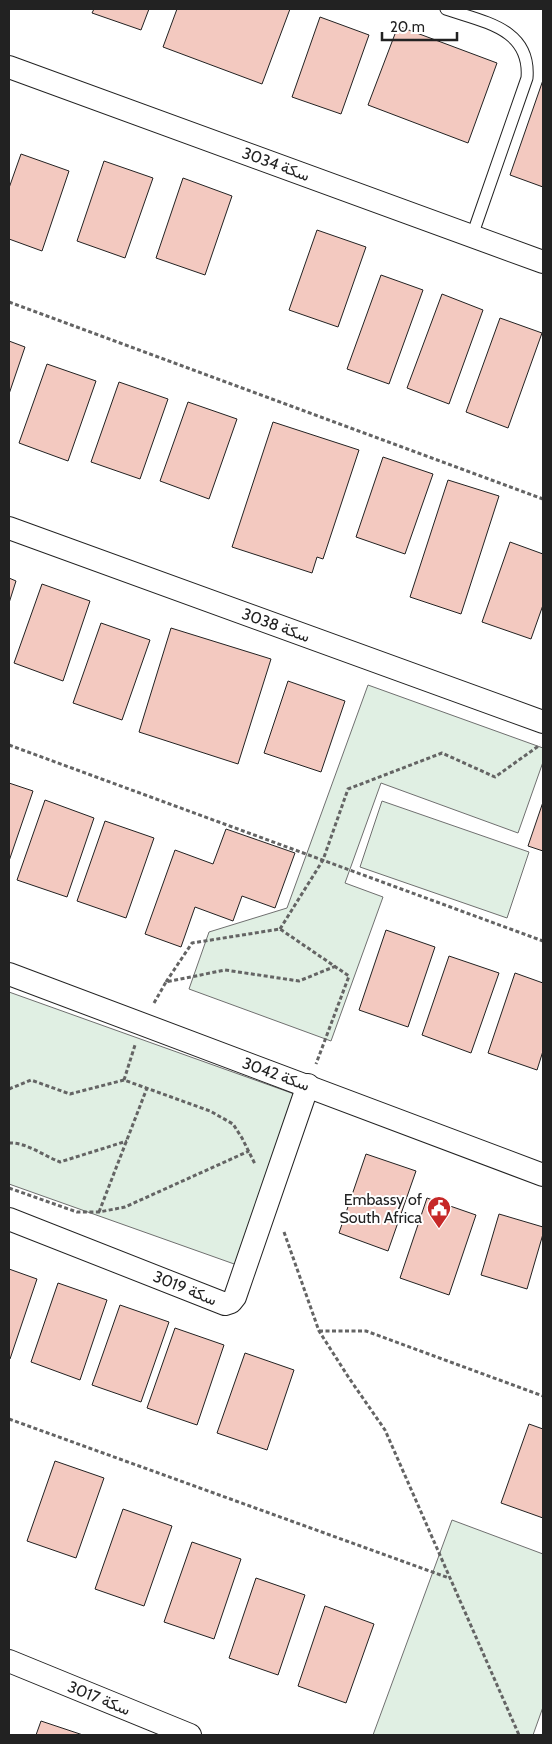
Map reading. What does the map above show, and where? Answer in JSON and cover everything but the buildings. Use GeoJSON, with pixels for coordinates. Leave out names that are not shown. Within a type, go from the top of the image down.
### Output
{"type":"FeatureCollection","features":[{"type":"Feature","properties":{"kind":"street","name":"سكة 3034"},"geometry":{"type":"LineString","coordinates":[[9,67],[543,262]]}},
{"type":"Feature","properties":{"kind":"street","name":"سكة 3038"},"geometry":{"type":"LineString","coordinates":[[9,528],[543,722]]}},
{"type":"Feature","properties":{"kind":"street","name":"سكة 3042"},"geometry":{"type":"LineString","coordinates":[[9,974],[543,1175]]}},
{"type":"Feature","properties":{"kind":"street","name":"سكة 3019"},"geometry":{"type":"LineString","coordinates":[[9,1219],[225,1304],[231,1302],[235,1297],[308,1085]]}},
{"type":"Feature","properties":{"kind":"street","name":"سكة 3017"},"geometry":{"type":"LineString","coordinates":[[9,1661],[190,1735]]}},
{"type":"Feature","properties":{"kind":"lane"},"geometry":{"type":"LineString","coordinates":[[446,9],[507,32],[522,47],[528,67],[527,78],[472,236]]}},
{"type":"Feature","properties":{"kind":"path"},"geometry":{"type":"LineString","coordinates":[[9,302],[543,499]]}},
{"type":"Feature","properties":{"kind":"path"},"geometry":{"type":"LineString","coordinates":[[280,929],[323,860],[348,789],[442,753],[495,777],[543,742]]}},
{"type":"Feature","properties":{"kind":"path"},"geometry":{"type":"LineString","coordinates":[[9,746],[543,941]]}},
{"type":"Feature","properties":{"kind":"path"},"geometry":{"type":"LineString","coordinates":[[124,1080],[142,1024],[166,982],[192,943],[280,929],[349,976],[308,1085]]}},
{"type":"Feature","properties":{"kind":"path"},"geometry":{"type":"LineString","coordinates":[[166,982],[225,970],[299,981],[336,966]]}},
{"type":"Feature","properties":{"kind":"path"},"geometry":{"type":"LineString","coordinates":[[9,1089],[31,1080],[70,1094],[124,1080],[210,1111],[233,1124],[249,1151],[125,1206],[99,1212],[77,1212],[9,1188]]}},
{"type":"Feature","properties":{"kind":"path"},"geometry":{"type":"LineString","coordinates":[[99,1212],[148,1088]]}},
{"type":"Feature","properties":{"kind":"path"},"geometry":{"type":"LineString","coordinates":[[9,1143],[16,1143],[60,1162],[128,1140]]}},
{"type":"Feature","properties":{"kind":"path"},"geometry":{"type":"LineString","coordinates":[[283,1230],[319,1331],[386,1430],[519,1735]]}},
{"type":"Feature","properties":{"kind":"path"},"geometry":{"type":"LineString","coordinates":[[319,1331],[366,1331],[543,1396]]}},
{"type":"Feature","properties":{"kind":"path"},"geometry":{"type":"LineString","coordinates":[[9,1419],[450,1578]]}},
{"type":"Feature","properties":{"kind":"green space"},"geometry":{"type":"Polygon","coordinates":[[[368,685],[543,748],[543,762],[518,833],[381,783],[345,883],[383,897],[331,1041],[189,989],[209,932],[287,908],[368,685]]]}},
{"type":"Feature","properties":{"kind":"green space"},"geometry":{"type":"Polygon","coordinates":[[[382,801],[529,852],[507,918],[360,867],[382,801]]]}},
{"type":"Feature","properties":{"kind":"green space"},"geometry":{"type":"Polygon","coordinates":[[[9,992],[297,1095],[237,1265],[9,1184],[9,992]]]}},
{"type":"Feature","properties":{"kind":"green space"},"geometry":{"type":"Polygon","coordinates":[[[452,1520],[543,1554],[543,1707],[533,1735],[373,1735],[452,1520]]]}},
{"type":"Feature","properties":{"kind":"place","name":"Embassy of South Africa"},"geometry":{"type":"Point","coordinates":[439,1229]}}]}
